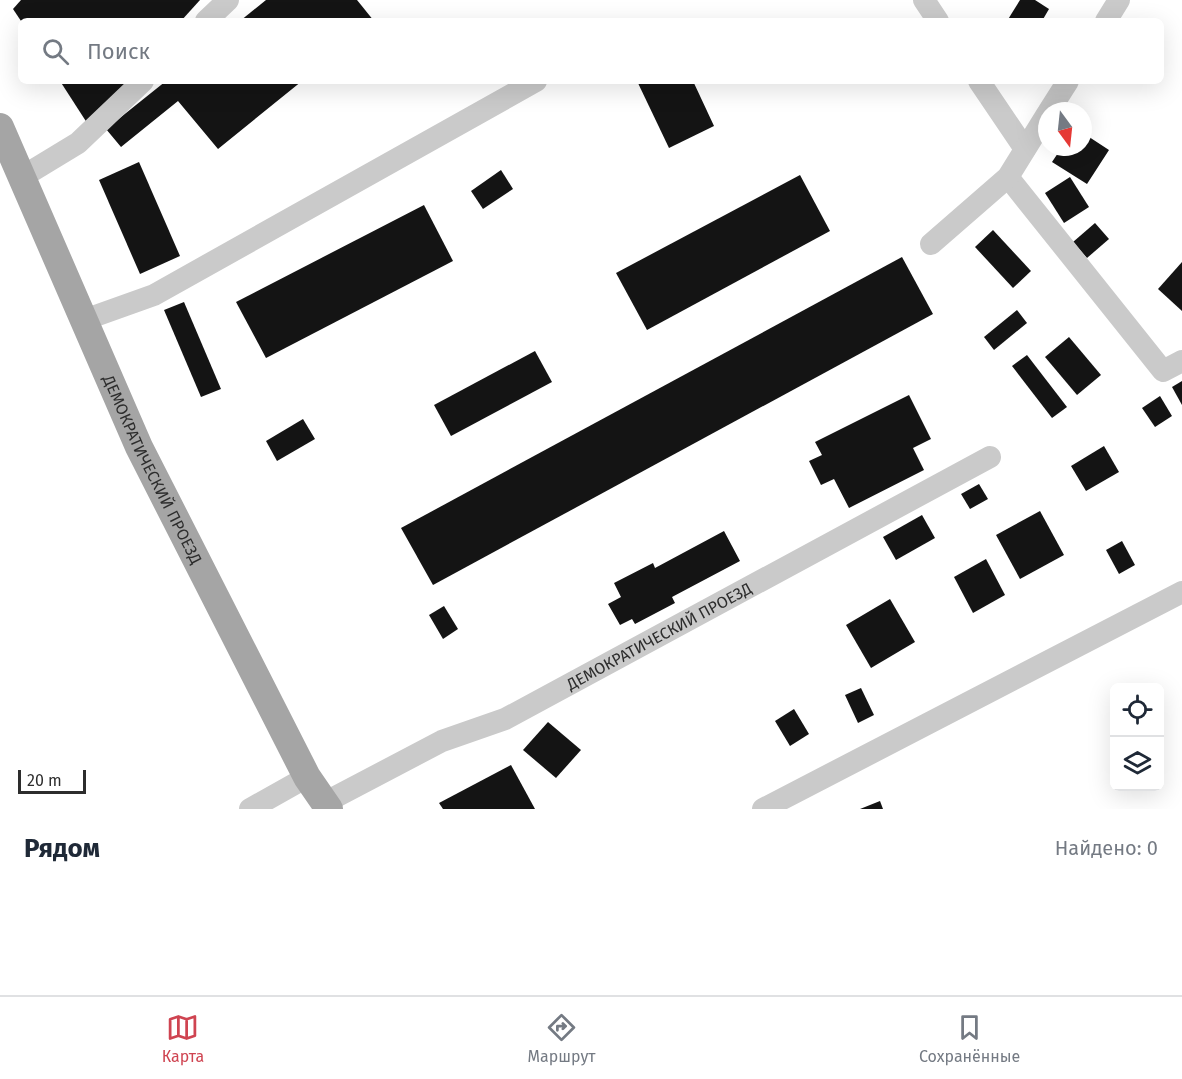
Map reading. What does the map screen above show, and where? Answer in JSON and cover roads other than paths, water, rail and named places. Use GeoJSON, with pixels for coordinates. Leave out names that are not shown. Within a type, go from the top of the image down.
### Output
{"type":"FeatureCollection","features":[{"type":"Feature","properties":{"kind":"main road","name":"ДЕМОКРАТИЧЕСКИЙ ПРОЕЗД"},"geometry":{"type":"LineString","coordinates":[[0,127],[139,447],[307,777],[326,806]]}},
{"type":"Feature","properties":{"kind":"street"},"geometry":{"type":"LineString","coordinates":[[209,18],[228,0]]}},
{"type":"Feature","properties":{"kind":"street"},"geometry":{"type":"LineString","coordinates":[[924,0],[936,18]]}},
{"type":"Feature","properties":{"kind":"street"},"geometry":{"type":"LineString","coordinates":[[1108,18],[1119,0]]}},
{"type":"Feature","properties":{"kind":"street"},"geometry":{"type":"LineString","coordinates":[[22,177],[78,143],[140,84]]}},
{"type":"Feature","properties":{"kind":"street"},"geometry":{"type":"LineString","coordinates":[[84,320],[154,295],[531,84]]}},
{"type":"Feature","properties":{"kind":"street"},"geometry":{"type":"LineString","coordinates":[[981,84],[1025,149]]}},
{"type":"Feature","properties":{"kind":"street"},"geometry":{"type":"LineString","coordinates":[[1055,102],[1066,84]]}},
{"type":"Feature","properties":{"kind":"street"},"geometry":{"type":"LineString","coordinates":[[931,244],[1008,177],[1038,129]]}},
{"type":"Feature","properties":{"kind":"street"},"geometry":{"type":"LineString","coordinates":[[1008,177],[1163,371],[1182,361]]}},
{"type":"Feature","properties":{"kind":"street","name":"ДЕМОКРАТИЧЕСКИЙ ПРОЕЗД"},"geometry":{"type":"LineString","coordinates":[[326,806],[442,741],[505,719],[990,457]]}},
{"type":"Feature","properties":{"kind":"street"},"geometry":{"type":"LineString","coordinates":[[763,809],[1182,592]]}},
{"type":"Feature","properties":{"kind":"street"},"geometry":{"type":"LineString","coordinates":[[250,809],[307,777]]}}]}
